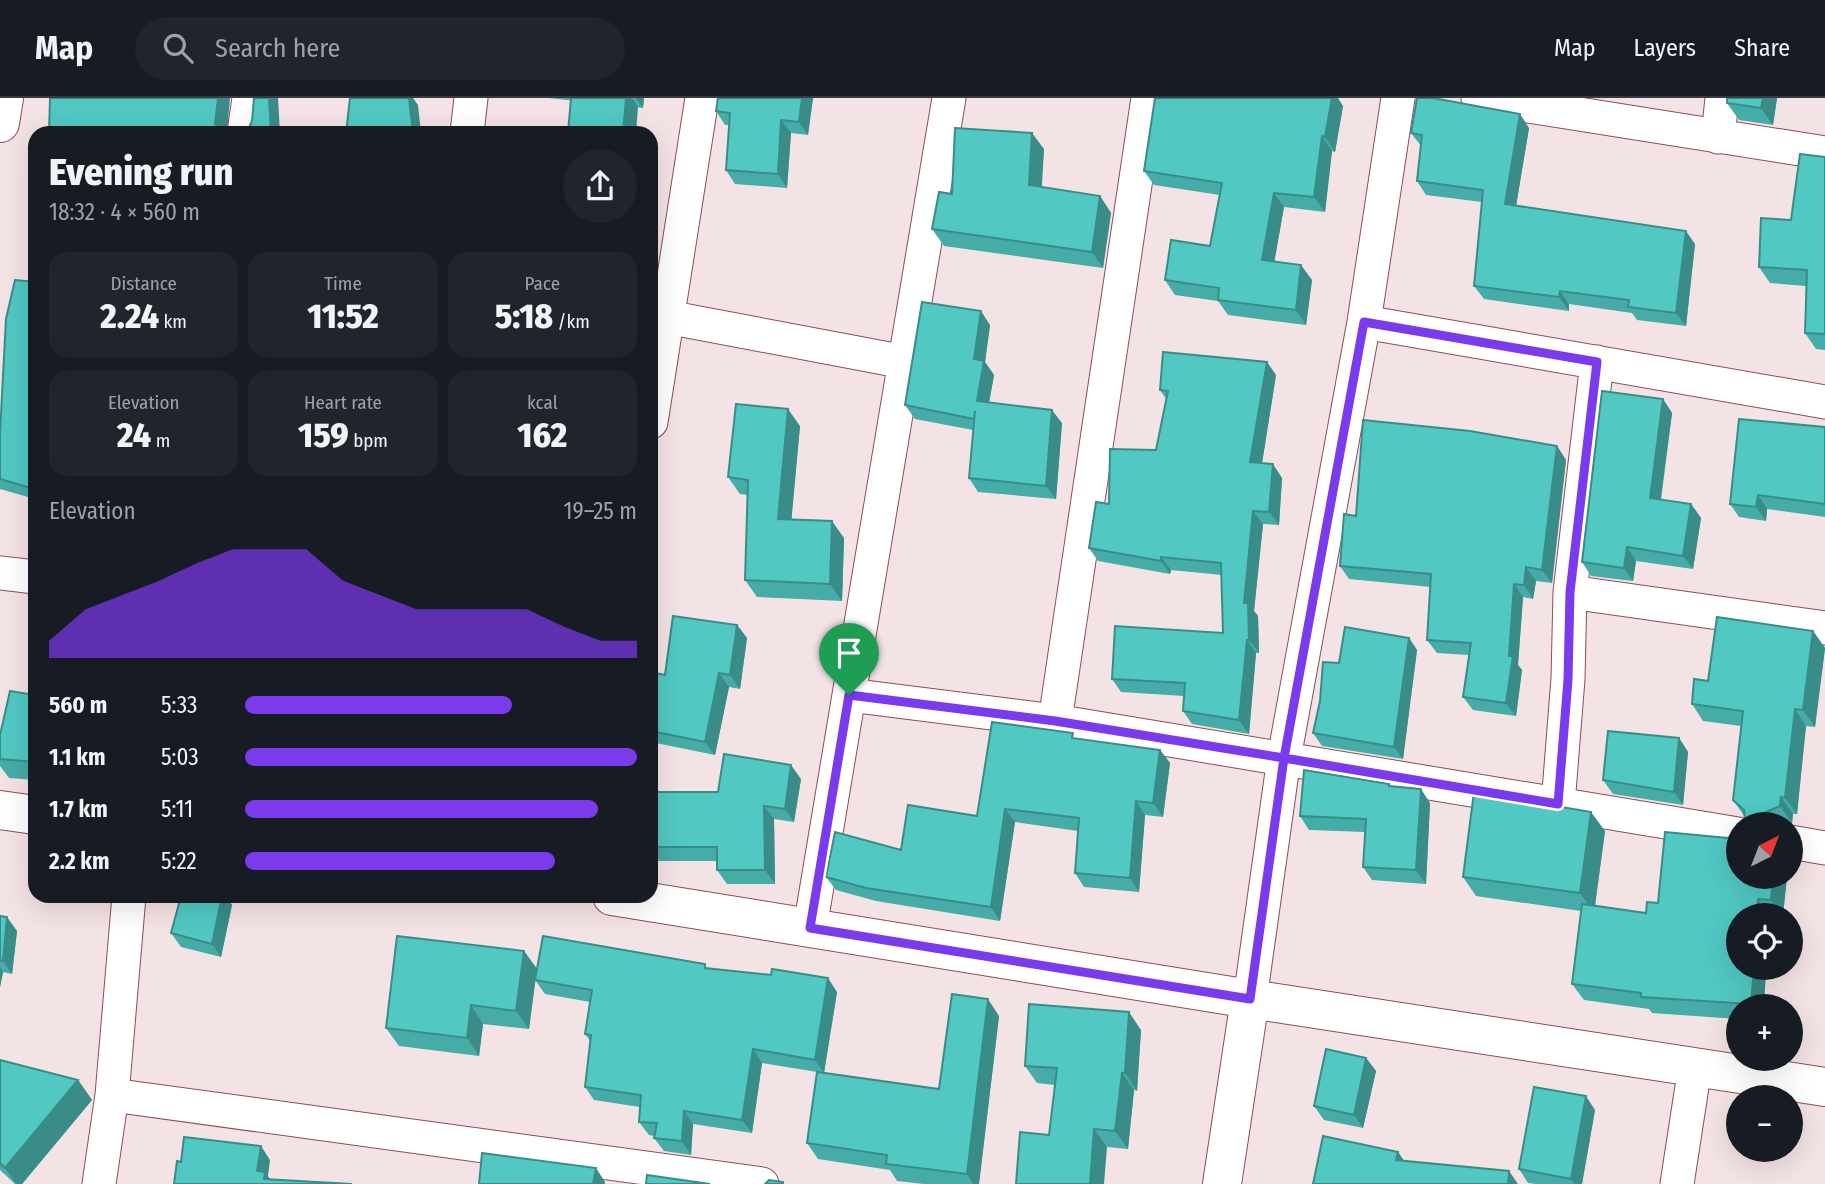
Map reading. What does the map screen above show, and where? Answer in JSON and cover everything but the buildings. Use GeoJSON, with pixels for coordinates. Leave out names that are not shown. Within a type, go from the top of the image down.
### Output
{"type":"FeatureCollection","features":[{"type":"Feature","properties":{"kind":"street"},"geometry":{"type":"LineString","coordinates":[[245,126],[249,98]]}},
{"type":"Feature","properties":{"kind":"street"},"geometry":{"type":"LineString","coordinates":[[468,126],[471,98]]}},
{"type":"Feature","properties":{"kind":"street"},"geometry":{"type":"LineString","coordinates":[[702,98],[659,315],[905,362]]}},
{"type":"Feature","properties":{"kind":"street"},"geometry":{"type":"LineString","coordinates":[[810,928],[949,98]]}},
{"type":"Feature","properties":{"kind":"street"},"geometry":{"type":"LineString","coordinates":[[1055,721],[1148,98]]}},
{"type":"Feature","properties":{"kind":"street"},"geometry":{"type":"LineString","coordinates":[[1222,1184],[1284,758],[1364,322],[1398,98]]}},
{"type":"Feature","properties":{"kind":"street"},"geometry":{"type":"LineString","coordinates":[[1478,98],[1633,111],[1718,137],[1825,153]]}},
{"type":"Feature","properties":{"kind":"street"},"geometry":{"type":"LineString","coordinates":[[1718,137],[1722,98]]}},
{"type":"Feature","properties":{"kind":"street"},"geometry":{"type":"LineString","coordinates":[[1364,322],[1825,402]]}},
{"type":"Feature","properties":{"kind":"street"},"geometry":{"type":"LineString","coordinates":[[1558,804],[1568,680],[1570,592],[1597,362]]}},
{"type":"Feature","properties":{"kind":"street"},"geometry":{"type":"LineString","coordinates":[[0,573],[28,576]]}},
{"type":"Feature","properties":{"kind":"street"},"geometry":{"type":"LineString","coordinates":[[1570,592],[1825,628]]}},
{"type":"Feature","properties":{"kind":"street"},"geometry":{"type":"LineString","coordinates":[[849,695],[1055,721],[1726,832]]}},
{"type":"Feature","properties":{"kind":"street"},"geometry":{"type":"LineString","coordinates":[[0,810],[28,814]]}},
{"type":"Feature","properties":{"kind":"street"},"geometry":{"type":"LineString","coordinates":[[1803,844],[1825,848]]}},
{"type":"Feature","properties":{"kind":"street"},"geometry":{"type":"LineString","coordinates":[[99,1184],[112,1096],[128,903]]}},
{"type":"Feature","properties":{"kind":"street"},"geometry":{"type":"LineString","coordinates":[[655,903],[1250,999],[1825,1087]]}},
{"type":"Feature","properties":{"kind":"street"},"geometry":{"type":"LineString","coordinates":[[1677,1184],[1695,1067]]}},
{"type":"Feature","properties":{"kind":"street"},"geometry":{"type":"LineString","coordinates":[[112,1096],[762,1184]]}},
{"type":"Feature","properties":{"kind":"route"},"geometry":{"type":"LineString","coordinates":[[849,695],[810,928],[1250,999],[1284,758],[1558,804],[1568,680],[1570,592],[1597,362],[1364,322],[1284,758],[1055,721],[849,695]]}}]}
